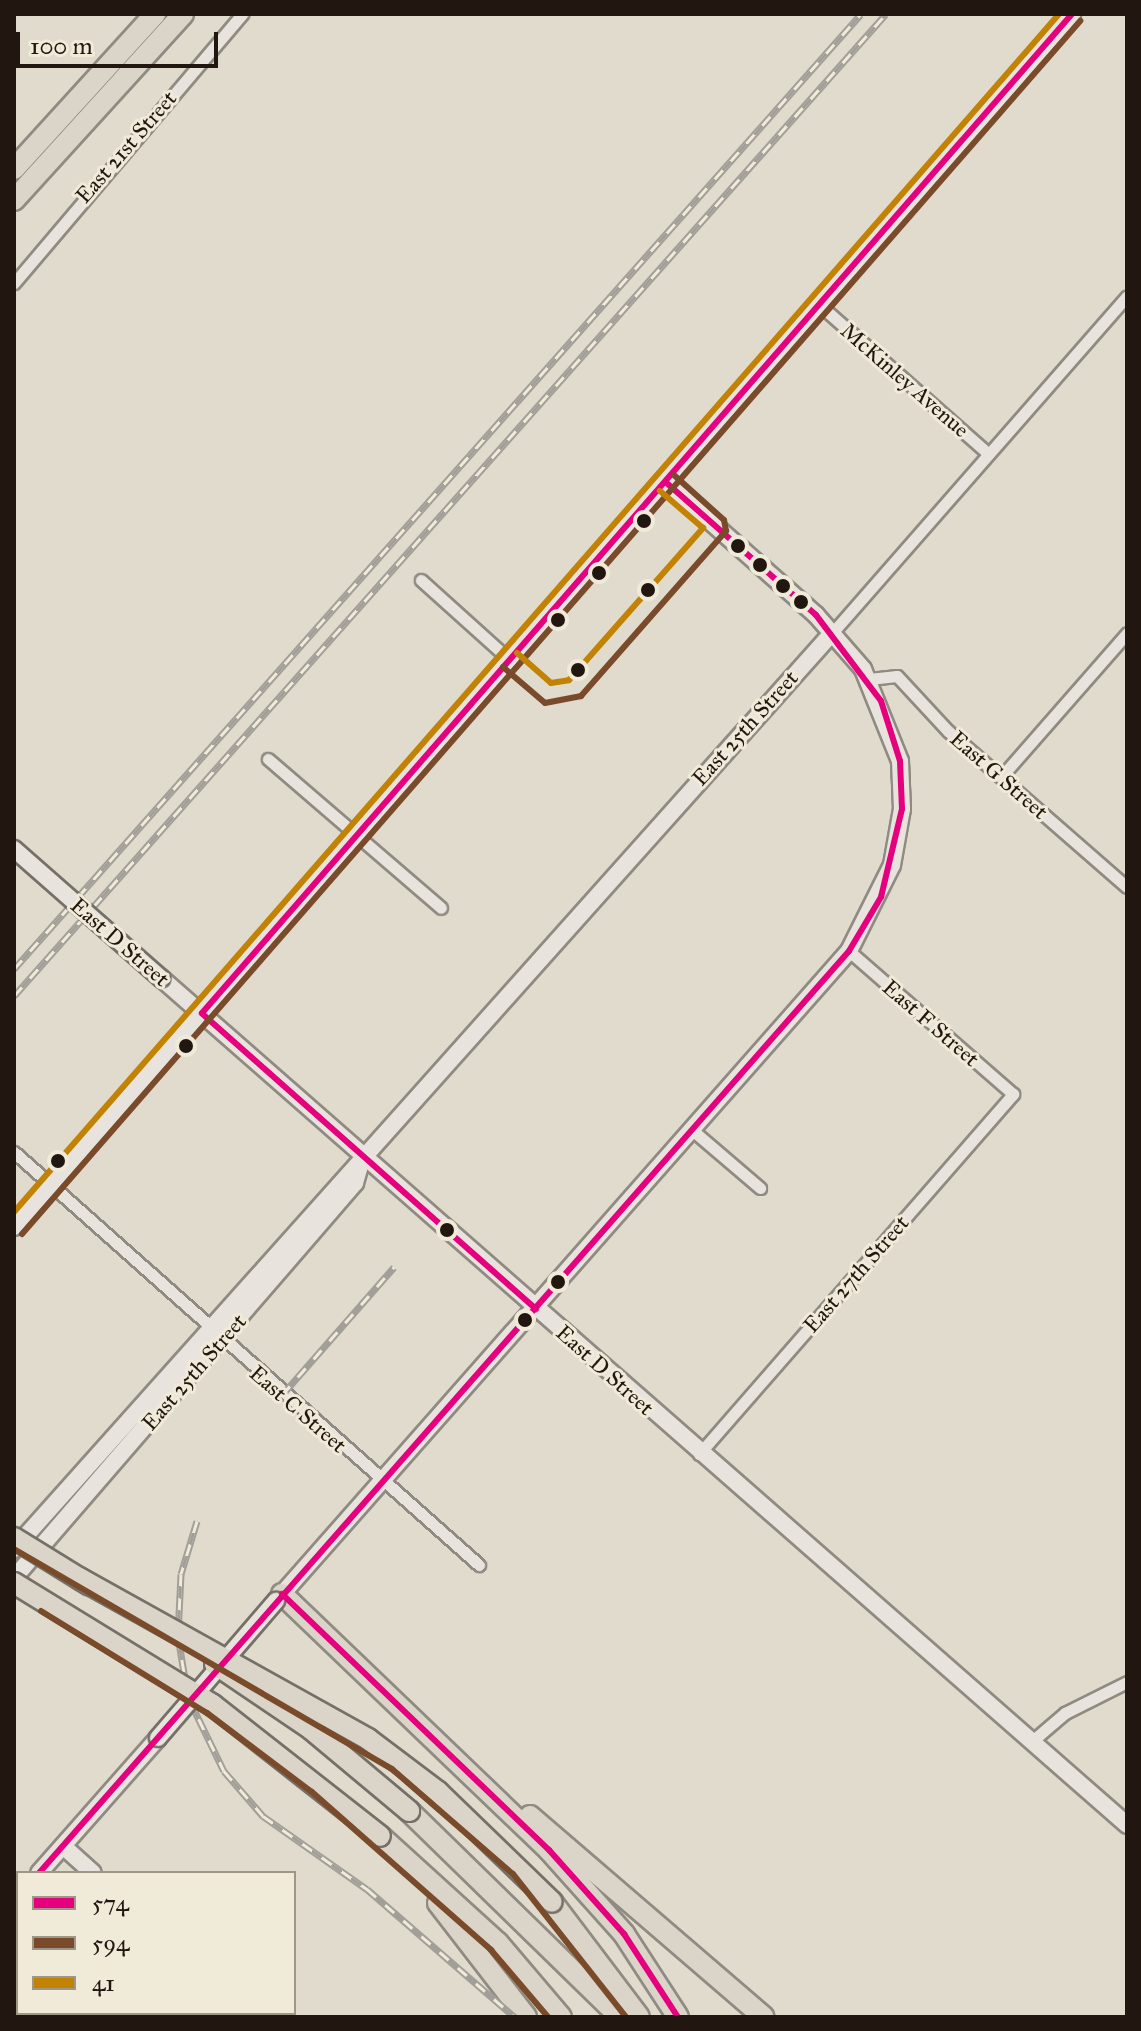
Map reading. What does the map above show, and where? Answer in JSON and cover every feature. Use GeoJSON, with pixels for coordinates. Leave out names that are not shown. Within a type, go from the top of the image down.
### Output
{"type":"FeatureCollection","features":[{"type":"Feature","properties":{"kind":"highway"},"geometry":{"type":"LineString","coordinates":[[14,169],[155,14]]}},
{"type":"Feature","properties":{"kind":"highway"},"geometry":{"type":"LineString","coordinates":[[14,200],[183,14]]}},
{"type":"Feature","properties":{"kind":"highway"},"geometry":{"type":"LineString","coordinates":[[14,1538],[335,1748],[449,1847],[620,2017]]}},
{"type":"Feature","properties":{"kind":"highway"},"geometry":{"type":"LineString","coordinates":[[79,1578],[299,1697],[408,1768],[520,1867],[639,2017]]}},
{"type":"Feature","properties":{"kind":"highway"},"geometry":{"type":"LineString","coordinates":[[14,1580],[213,1705],[380,1836],[498,1943],[561,2017]]}},
{"type":"Feature","properties":{"kind":"highway"},"geometry":{"type":"LineString","coordinates":[[279,1597],[443,1749],[594,1899],[664,1993],[678,2017]]}},
{"type":"Feature","properties":{"kind":"highway"},"geometry":{"type":"LineString","coordinates":[[443,1749],[592,1864],[764,2017]]}},
{"type":"Feature","properties":{"kind":"highway"},"geometry":{"type":"LineString","coordinates":[[380,1836],[483,1955],[526,2017]]}},
{"type":"Feature","properties":{"kind":"street","name":"East 21st Street"},"geometry":{"type":"LineString","coordinates":[[14,283],[242,14]]}},
{"type":"Feature","properties":{"kind":"street"},"geometry":{"type":"LineString","coordinates":[[14,1227],[822,307],[1072,14]]}},
{"type":"Feature","properties":{"kind":"street","name":"East 25th Street"},"geometry":{"type":"LineString","coordinates":[[14,1549],[833,632],[1127,296]]}},
{"type":"Feature","properties":{"kind":"street","name":"McKinley Avenue"},"geometry":{"type":"LineString","coordinates":[[822,307],[989,454]]}},
{"type":"Feature","properties":{"kind":"street"},"geometry":{"type":"LineString","coordinates":[[41,1871],[849,951],[881,897],[902,809],[894,739],[869,679],[833,632],[667,483]]}},
{"type":"Feature","properties":{"kind":"street"},"geometry":{"type":"LineString","coordinates":[[421,580],[510,660]]}},
{"type":"Feature","properties":{"kind":"street"},"geometry":{"type":"LineString","coordinates":[[1001,777],[1127,633]]}},
{"type":"Feature","properties":{"kind":"street","name":"East G Street"},"geometry":{"type":"LineString","coordinates":[[869,679],[897,676],[1001,777],[1127,887]]}},
{"type":"Feature","properties":{"kind":"street"},"geometry":{"type":"LineString","coordinates":[[268,759],[441,908]]}},
{"type":"Feature","properties":{"kind":"street","name":"East D Street"},"geometry":{"type":"LineString","coordinates":[[14,849],[699,1454],[1127,1825]]}},
{"type":"Feature","properties":{"kind":"street","name":"East F Street"},"geometry":{"type":"LineString","coordinates":[[849,951],[1013,1094]]}},
{"type":"Feature","properties":{"kind":"street","name":"East 27th Street"},"geometry":{"type":"LineString","coordinates":[[699,1454],[1013,1094]]}},
{"type":"Feature","properties":{"kind":"street"},"geometry":{"type":"LineString","coordinates":[[691,1129],[760,1188]]}},
{"type":"Feature","properties":{"kind":"street","name":"East C Street"},"geometry":{"type":"LineString","coordinates":[[14,1152],[221,1341],[479,1565]]}},
{"type":"Feature","properties":{"kind":"street","name":"East 25th Street"},"geometry":{"type":"LineString","coordinates":[[14,1580],[355,1183],[362,1158]]}},
{"type":"Feature","properties":{"kind":"street"},"geometry":{"type":"LineString","coordinates":[[1031,1742],[1065,1713],[1127,1682]]}},
{"type":"Feature","properties":{"kind":"street"},"geometry":{"type":"LineString","coordinates":[[63,1846],[91,1871]]}},
{"type":"Feature","properties":{"kind":"railway"},"geometry":{"type":"LineString","coordinates":[[14,969],[861,14]]}},
{"type":"Feature","properties":{"kind":"railway"},"geometry":{"type":"LineString","coordinates":[[14,996],[886,14]]}},
{"type":"Feature","properties":{"kind":"railway"},"geometry":{"type":"LineString","coordinates":[[282,1395],[394,1267]]}},
{"type":"Feature","properties":{"kind":"railway"},"geometry":{"type":"LineString","coordinates":[[197,1521],[181,1574],[178,1636],[188,1697],[224,1771],[263,1816],[367,1889],[515,2017]]}},
{"type":"Feature","properties":{"kind":"transit line","name":"41"},"geometry":{"type":"LineString","coordinates":[[14,1212],[1059,14]]}},
{"type":"Feature","properties":{"kind":"transit line","name":"574"},"geometry":{"type":"LineString","coordinates":[[536,1309],[202,1013],[1072,14]]}},
{"type":"Feature","properties":{"kind":"transit line","name":"594"},"geometry":{"type":"LineString","coordinates":[[22,1234],[1080,21]]}},
{"type":"Feature","properties":{"kind":"transit line","name":"594"},"geometry":{"type":"LineString","coordinates":[[503,667],[545,703],[581,696],[726,531],[724,520],[674,475]]}},
{"type":"Feature","properties":{"kind":"transit line","name":"574"},"geometry":{"type":"LineString","coordinates":[[41,1871],[849,951],[881,897],[902,809],[900,761],[881,701],[816,615],[667,483]]}},
{"type":"Feature","properties":{"kind":"transit line","name":"41"},"geometry":{"type":"LineString","coordinates":[[517,653],[551,683],[569,680],[703,528],[660,491]]}},
{"type":"Feature","properties":{"kind":"transit line","name":"594"},"geometry":{"type":"LineString","coordinates":[[14,1549],[392,1769],[513,1874],[626,2017]]}},
{"type":"Feature","properties":{"kind":"transit line","name":"574"},"geometry":{"type":"LineString","coordinates":[[282,1594],[549,1850],[624,1934],[678,2017]]}},
{"type":"Feature","properties":{"kind":"transit line","name":"594"},"geometry":{"type":"LineString","coordinates":[[41,1611],[207,1713],[312,1792],[491,1950],[548,2017]]}}]}
